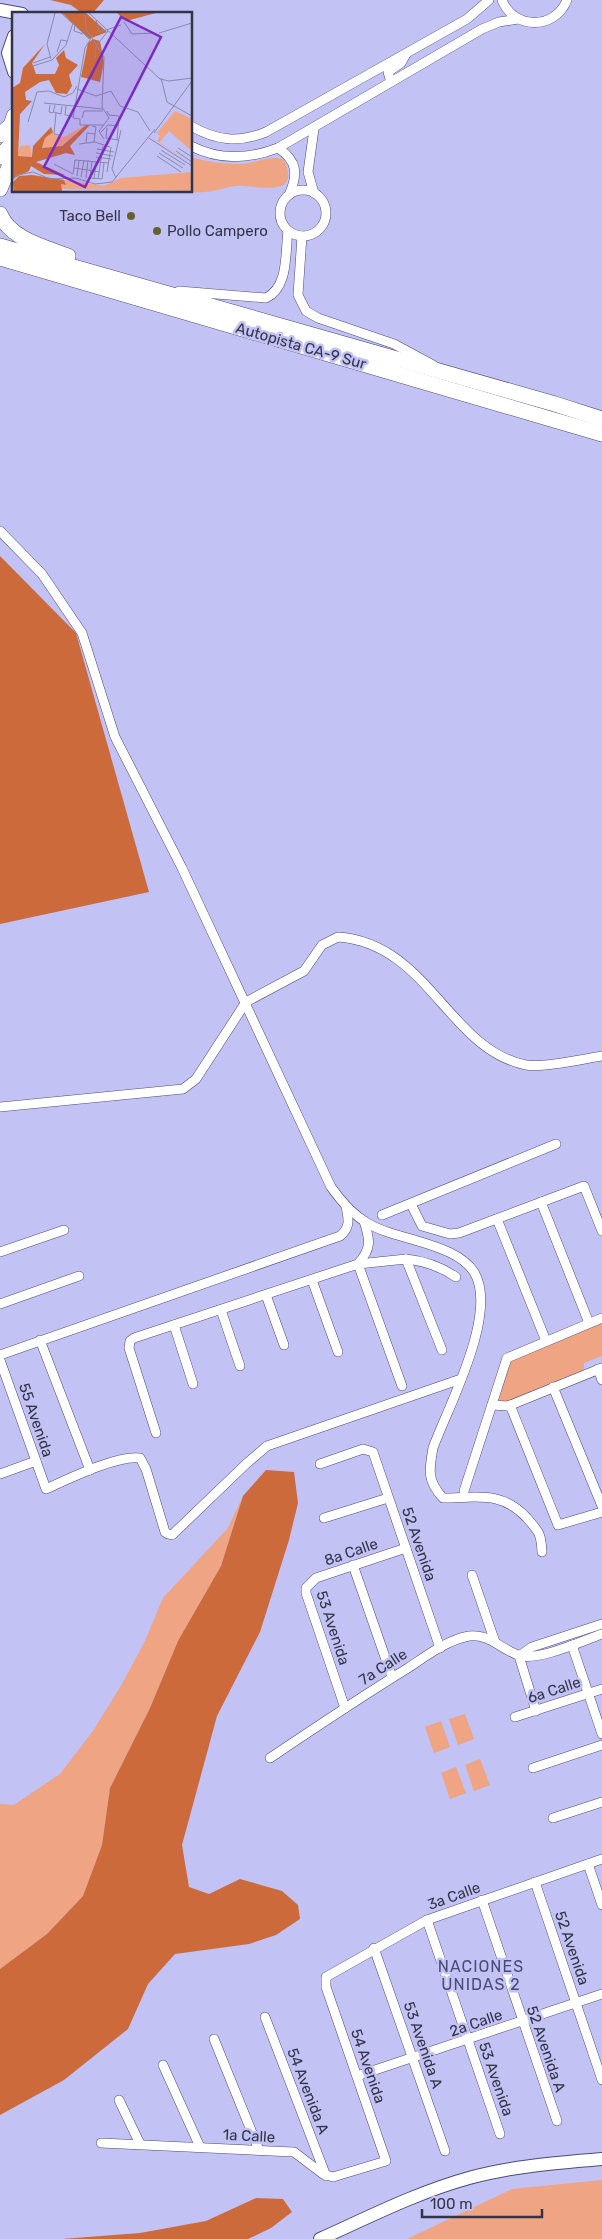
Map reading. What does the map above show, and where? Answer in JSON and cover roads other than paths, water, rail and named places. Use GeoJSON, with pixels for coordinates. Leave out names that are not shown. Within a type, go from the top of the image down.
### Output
{"type":"FeatureCollection","features":[{"type":"Feature","properties":{"kind":"highway"},"geometry":{"type":"LineString","coordinates":[[0,189],[6,146],[12,124]]}},
{"type":"Feature","properties":{"kind":"highway"},"geometry":{"type":"LineString","coordinates":[[0,214],[9,227],[28,240],[142,285]]}},
{"type":"Feature","properties":{"kind":"highway","name":"Autopista CA-9 Sur"},"geometry":{"type":"LineString","coordinates":[[0,246],[142,285],[602,419]]}},
{"type":"Feature","properties":{"kind":"highway","name":"Autopista CA-9 Sur"},"geometry":{"type":"LineString","coordinates":[[0,258],[602,434]]}},
{"type":"Feature","properties":{"kind":"highway"},"geometry":{"type":"LineString","coordinates":[[555,404],[602,412]]}},
{"type":"Feature","properties":{"kind":"main road"},"geometry":{"type":"LineString","coordinates":[[12,42],[8,53],[12,70]]}},
{"type":"Feature","properties":{"kind":"main road"},"geometry":{"type":"LineString","coordinates":[[0,53],[12,70]]}},
{"type":"Feature","properties":{"kind":"main road"},"geometry":{"type":"LineString","coordinates":[[320,2239],[393,2207],[469,2178],[537,2166],[602,2159]]}},
{"type":"Feature","properties":{"kind":"street"},"geometry":{"type":"LineString","coordinates":[[192,126],[228,140],[248,139],[266,132],[467,19],[489,0]]}},
{"type":"Feature","properties":{"kind":"street"},"geometry":{"type":"LineString","coordinates":[[502,0],[509,12],[518,19],[529,23],[540,23],[551,19],[560,12],[566,0]]}},
{"type":"Feature","properties":{"kind":"street"},"geometry":{"type":"LineString","coordinates":[[192,146],[217,156],[237,157],[257,156],[278,148],[314,129],[482,29],[499,22],[518,19]]}},
{"type":"Feature","properties":{"kind":"street"},"geometry":{"type":"LineString","coordinates":[[391,82],[388,72],[401,63],[406,54]]}},
{"type":"Feature","properties":{"kind":"street"},"geometry":{"type":"LineString","coordinates":[[354,104],[380,81],[374,70]]}},
{"type":"Feature","properties":{"kind":"street"},"geometry":{"type":"LineString","coordinates":[[278,148],[293,161],[294,180],[289,195],[280,210],[283,225],[288,231],[302,236],[310,235],[323,223],[324,206],[314,193],[308,172],[314,129]]}},
{"type":"Feature","properties":{"kind":"street"},"geometry":{"type":"LineString","coordinates":[[289,195],[301,190],[314,193]]}},
{"type":"Feature","properties":{"kind":"street"},"geometry":{"type":"LineString","coordinates":[[157,290],[266,298],[274,294],[282,281],[288,231]]}},
{"type":"Feature","properties":{"kind":"street"},"geometry":{"type":"LineString","coordinates":[[302,236],[298,295],[306,311],[318,318],[394,344],[420,356],[446,374]]}},
{"type":"Feature","properties":{"kind":"street"},"geometry":{"type":"LineString","coordinates":[[0,531],[42,574],[82,633],[115,737],[182,868],[331,1187],[346,1207],[376,1230],[443,1248],[474,1272],[481,1296],[475,1340],[432,1448],[430,1463],[432,1486],[442,1498],[500,1498],[515,1505],[541,1533],[542,1552]]}},
{"type":"Feature","properties":{"kind":"street"},"geometry":{"type":"LineString","coordinates":[[0,1107],[183,1089],[196,1079],[246,1002],[304,971],[322,946],[333,939],[342,937],[376,947],[394,956],[417,975],[455,1017],[488,1048],[506,1058],[529,1066],[602,1056]]}},
{"type":"Feature","properties":{"kind":"street"},"geometry":{"type":"LineString","coordinates":[[382,1215],[556,1144]]}},
{"type":"Feature","properties":{"kind":"street"},"geometry":{"type":"LineString","coordinates":[[411,1204],[421,1225],[450,1234],[459,1233],[584,1186],[602,1231]]}},
{"type":"Feature","properties":{"kind":"street"},"geometry":{"type":"LineString","coordinates":[[541,1202],[589,1323]]}},
{"type":"Feature","properties":{"kind":"street"},"geometry":{"type":"LineString","coordinates":[[0,1354],[340,1236],[348,1228],[349,1221],[346,1207]]}},
{"type":"Feature","properties":{"kind":"street"},"geometry":{"type":"LineString","coordinates":[[497,1219],[546,1341]]}},
{"type":"Feature","properties":{"kind":"street"},"geometry":{"type":"LineString","coordinates":[[358,1264],[367,1254],[369,1245],[364,1220]]}},
{"type":"Feature","properties":{"kind":"street"},"geometry":{"type":"LineString","coordinates":[[0,1252],[64,1230]]}},
{"type":"Feature","properties":{"kind":"street"},"geometry":{"type":"LineString","coordinates":[[406,1259],[442,1350]]}},
{"type":"Feature","properties":{"kind":"street"},"geometry":{"type":"LineString","coordinates":[[156,1433],[129,1348],[130,1341],[134,1338],[358,1264],[406,1259],[422,1261],[442,1268],[456,1277]]}},
{"type":"Feature","properties":{"kind":"street"},"geometry":{"type":"LineString","coordinates":[[358,1264],[402,1386]]}},
{"type":"Feature","properties":{"kind":"street"},"geometry":{"type":"LineString","coordinates":[[0,1304],[79,1276]]}},
{"type":"Feature","properties":{"kind":"street"},"geometry":{"type":"LineString","coordinates":[[312,1280],[338,1352]]}},
{"type":"Feature","properties":{"kind":"street"},"geometry":{"type":"LineString","coordinates":[[266,1295],[284,1345]]}},
{"type":"Feature","properties":{"kind":"street"},"geometry":{"type":"LineString","coordinates":[[221,1310],[240,1366]]}},
{"type":"Feature","properties":{"kind":"street"},"geometry":{"type":"LineString","coordinates":[[464,1491],[507,1358],[602,1318]]}},
{"type":"Feature","properties":{"kind":"street"},"geometry":{"type":"LineString","coordinates":[[174,1325],[193,1384]]}},
{"type":"Feature","properties":{"kind":"street"},"geometry":{"type":"LineString","coordinates":[[40,1340],[90,1470],[132,1457],[140,1458],[146,1469],[165,1532],[172,1534],[267,1446],[461,1379]]}},
{"type":"Feature","properties":{"kind":"street","name":"55 Avenida"},"geometry":{"type":"LineString","coordinates":[[0,1360],[46,1489],[90,1470]]}},
{"type":"Feature","properties":{"kind":"street"},"geometry":{"type":"LineString","coordinates":[[492,1405],[500,1407],[510,1405],[600,1369],[602,1380]]}},
{"type":"Feature","properties":{"kind":"street"},"geometry":{"type":"LineString","coordinates":[[553,1387],[602,1506]]}},
{"type":"Feature","properties":{"kind":"street"},"geometry":{"type":"LineString","coordinates":[[510,1405],[558,1525],[602,1512]]}},
{"type":"Feature","properties":{"kind":"street","name":"52 Avenida"},"geometry":{"type":"LineString","coordinates":[[320,1464],[363,1449],[371,1451],[440,1648]]}},
{"type":"Feature","properties":{"kind":"street"},"geometry":{"type":"LineString","coordinates":[[0,1474],[36,1461]]}},
{"type":"Feature","properties":{"kind":"street"},"geometry":{"type":"LineString","coordinates":[[324,1518],[388,1498]]}},
{"type":"Feature","properties":{"kind":"street","name":"8a Calle"},"geometry":{"type":"LineString","coordinates":[[307,1585],[316,1578],[406,1548]]}},
{"type":"Feature","properties":{"kind":"street"},"geometry":{"type":"LineString","coordinates":[[353,1565],[392,1677]]}},
{"type":"Feature","properties":{"kind":"street"},"geometry":{"type":"LineString","coordinates":[[472,1576],[494,1642]]}},
{"type":"Feature","properties":{"kind":"street","name":"53 Avenida"},"geometry":{"type":"LineString","coordinates":[[307,1585],[306,1593],[345,1708]]}},
{"type":"Feature","properties":{"kind":"street"},"geometry":{"type":"LineString","coordinates":[[519,1656],[532,1647],[602,1624]]}},
{"type":"Feature","properties":{"kind":"street"},"geometry":{"type":"LineString","coordinates":[[519,1656],[534,1657],[602,1634]]}},
{"type":"Feature","properties":{"kind":"street","name":"7a Calle"},"geometry":{"type":"LineString","coordinates":[[270,1758],[392,1677],[440,1648],[470,1636],[494,1642],[519,1656]]}},
{"type":"Feature","properties":{"kind":"street"},"geometry":{"type":"LineString","coordinates":[[572,1645],[602,1734]]}},
{"type":"Feature","properties":{"kind":"street"},"geometry":{"type":"LineString","coordinates":[[519,1656],[536,1711]]}},
{"type":"Feature","properties":{"kind":"street","name":"6a Calle"},"geometry":{"type":"LineString","coordinates":[[515,1717],[602,1689]]}},
{"type":"Feature","properties":{"kind":"street"},"geometry":{"type":"LineString","coordinates":[[533,1768],[602,1745]]}},
{"type":"Feature","properties":{"kind":"street"},"geometry":{"type":"LineString","coordinates":[[553,1818],[602,1802]]}},
{"type":"Feature","properties":{"kind":"street","name":"3a Calle"},"geometry":{"type":"LineString","coordinates":[[325,1979],[330,1973],[427,1920],[602,1859]]}},
{"type":"Feature","properties":{"kind":"street"},"geometry":{"type":"LineString","coordinates":[[588,1864],[602,1905]]}},
{"type":"Feature","properties":{"kind":"street","name":"52 Avenida"},"geometry":{"type":"LineString","coordinates":[[535,1882],[602,2080]]}},
{"type":"Feature","properties":{"kind":"street","name":"52 Avenida A"},"geometry":{"type":"LineString","coordinates":[[482,1900],[557,2121]]}},
{"type":"Feature","properties":{"kind":"street","name":"53 Avenida"},"geometry":{"type":"LineString","coordinates":[[427,1920],[500,2134]]}},
{"type":"Feature","properties":{"kind":"street","name":"53 Avenida A"},"geometry":{"type":"LineString","coordinates":[[374,1948],[446,2151]]}},
{"type":"Feature","properties":{"kind":"street","name":"54 Avenida"},"geometry":{"type":"LineString","coordinates":[[325,1979],[386,2162],[339,2176],[326,2176]]}},
{"type":"Feature","properties":{"kind":"street","name":"2a Calle"},"geometry":{"type":"LineString","coordinates":[[358,2076],[602,1994]]}},
{"type":"Feature","properties":{"kind":"street","name":"54 Avenida A"},"geometry":{"type":"LineString","coordinates":[[265,2017],[326,2176]]}},
{"type":"Feature","properties":{"kind":"street"},"geometry":{"type":"LineString","coordinates":[[214,2039],[259,2150]]}},
{"type":"Feature","properties":{"kind":"street"},"geometry":{"type":"LineString","coordinates":[[163,2065],[200,2147]]}},
{"type":"Feature","properties":{"kind":"street"},"geometry":{"type":"LineString","coordinates":[[119,2100],[140,2144]]}},
{"type":"Feature","properties":{"kind":"street","name":"1a Calle"},"geometry":{"type":"LineString","coordinates":[[101,2143],[294,2152],[326,2176]]}},
{"type":"Feature","properties":{"kind":"place","name":"Taco Bell"},"geometry":{"type":"Point","coordinates":[131,216]}},
{"type":"Feature","properties":{"kind":"place","name":"Pollo Campero"},"geometry":{"type":"Point","coordinates":[157,231]}},
{"type":"Feature","properties":{"kind":"district","name":"NACIONES UNIDAS 2"},"geometry":{"type":"Point","coordinates":[481,1975]}}]}
